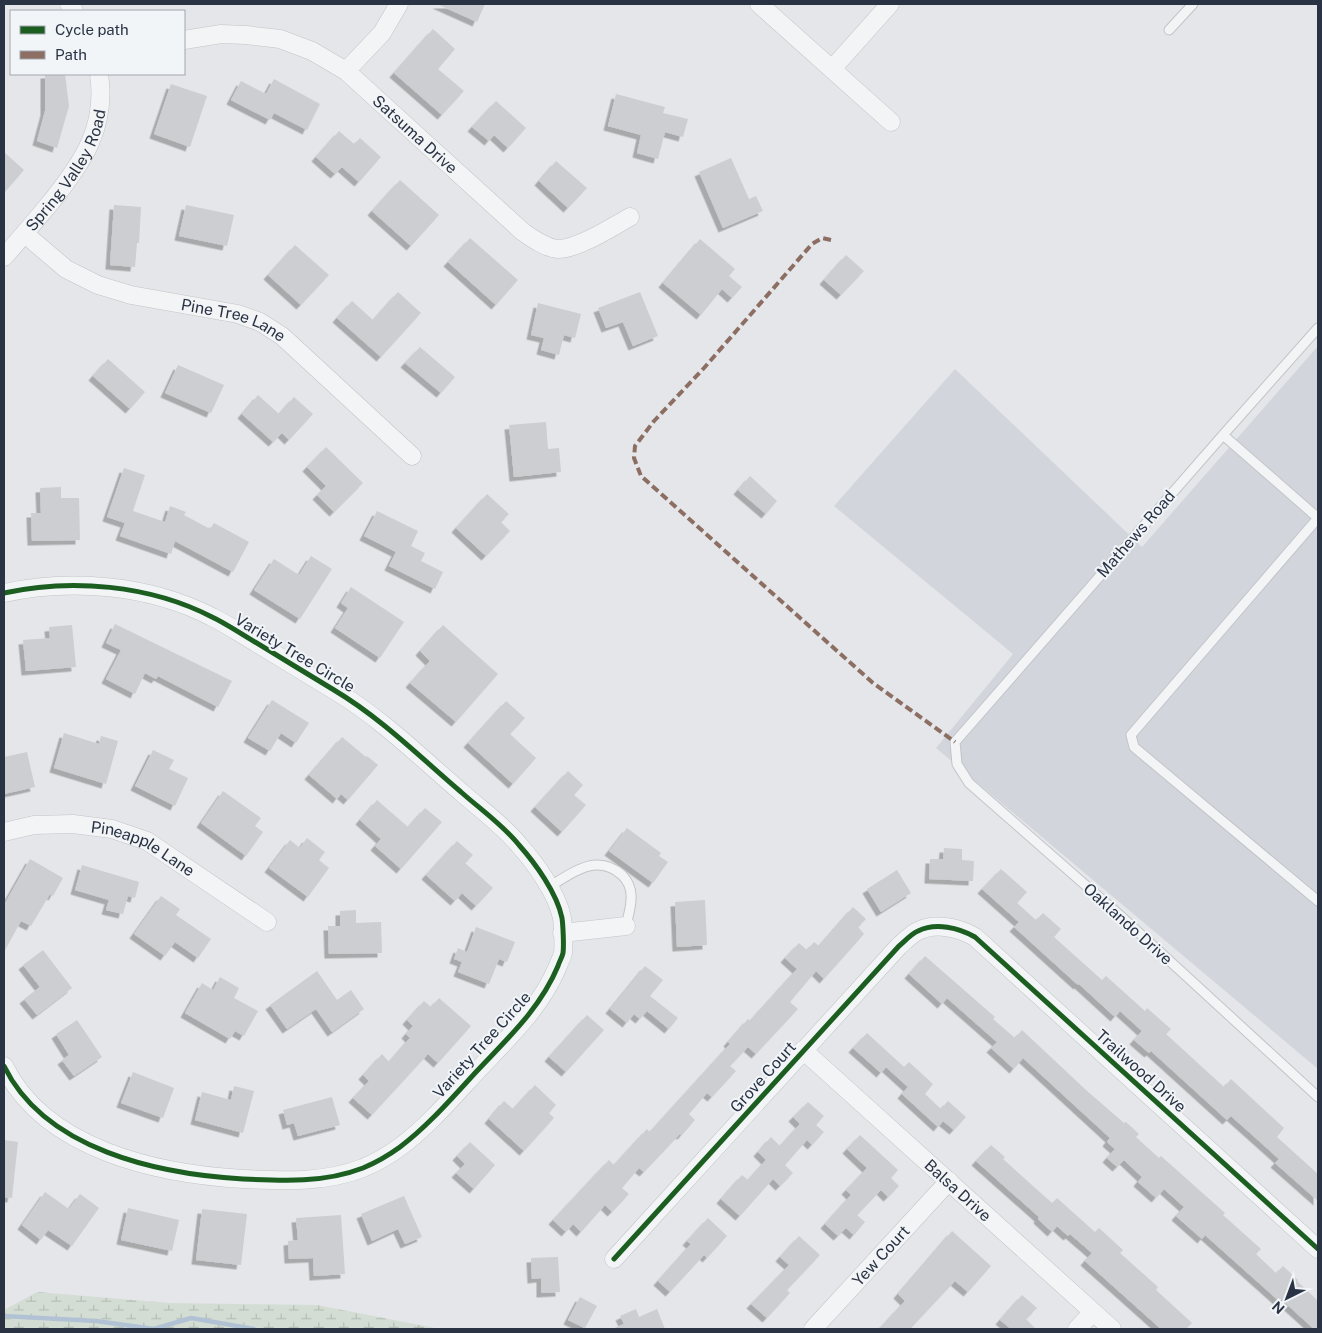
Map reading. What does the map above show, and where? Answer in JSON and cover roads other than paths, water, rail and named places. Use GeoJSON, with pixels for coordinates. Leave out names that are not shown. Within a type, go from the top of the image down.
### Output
{"type":"FeatureCollection","features":[{"type":"Feature","properties":{"kind":"street"},"geometry":{"type":"LineString","coordinates":[[346,71],[382,33],[398,4]]}},
{"type":"Feature","properties":{"kind":"street"},"geometry":{"type":"LineString","coordinates":[[759,4],[891,122]]}},
{"type":"Feature","properties":{"kind":"street"},"geometry":{"type":"LineString","coordinates":[[832,69],[890,4]]}},
{"type":"Feature","properties":{"kind":"street","name":"Satsuma Drive"},"geometry":{"type":"LineString","coordinates":[[185,40],[221,34],[246,35],[280,39],[312,51],[346,71],[523,232],[540,243],[557,249],[574,246],[630,218]]}},
{"type":"Feature","properties":{"kind":"street","name":"Spring Valley Road"},"geometry":{"type":"LineString","coordinates":[[4,258],[73,174],[88,150],[98,124],[102,102],[99,75]]}},
{"type":"Feature","properties":{"kind":"street","name":"Pine Tree Lane"},"geometry":{"type":"LineString","coordinates":[[25,234],[66,269],[98,285],[131,295],[238,314],[260,322],[282,336],[412,456]]}},
{"type":"Feature","properties":{"kind":"street","name":"Variety Tree Circle"},"geometry":{"type":"LineString","coordinates":[[4,593],[55,586],[98,586],[130,590],[173,601],[211,616],[340,694],[390,730],[517,842],[547,881],[562,917],[563,953],[550,984],[529,1015],[429,1122],[399,1147],[366,1167],[337,1176],[311,1180],[275,1181],[222,1178],[134,1163],[98,1149],[63,1131],[8,1086],[4,1066]]}},
{"type":"Feature","properties":{"kind":"street","name":"Pineapple Lane"},"geometry":{"type":"LineString","coordinates":[[4,832],[34,825],[74,824],[112,828],[147,840],[267,922]]}},
{"type":"Feature","properties":{"kind":"street"},"geometry":{"type":"LineString","coordinates":[[562,933],[626,926]]}},
{"type":"Feature","properties":{"kind":"street","name":"Grove Court"},"geometry":{"type":"LineString","coordinates":[[614,1259],[898,946],[918,930],[940,926]]}},
{"type":"Feature","properties":{"kind":"street","name":"Trailwood Drive"},"geometry":{"type":"LineString","coordinates":[[940,926],[963,930],[975,937],[1318,1249]]}},
{"type":"Feature","properties":{"kind":"street","name":"Balsa Drive"},"geometry":{"type":"LineString","coordinates":[[803,1050],[1112,1329]]}},
{"type":"Feature","properties":{"kind":"street","name":"Yew Court"},"geometry":{"type":"LineString","coordinates":[[813,1329],[949,1181]]}},
{"type":"Feature","properties":{"kind":"street"},"geometry":{"type":"LineString","coordinates":[[1078,1329],[1093,1312]]}},
{"type":"Feature","properties":{"kind":"lane"},"geometry":{"type":"LineString","coordinates":[[1169,30],[1193,4]]}},
{"type":"Feature","properties":{"kind":"lane","name":"Mathews Road"},"geometry":{"type":"LineString","coordinates":[[955,742],[1223,434],[1318,328]]}},
{"type":"Feature","properties":{"kind":"lane"},"geometry":{"type":"LineString","coordinates":[[1223,434],[1318,518],[1131,736],[1134,747],[1318,901]]}},
{"type":"Feature","properties":{"kind":"lane","name":"Oaklando Drive"},"geometry":{"type":"LineString","coordinates":[[955,742],[957,764],[969,784],[1124,919],[1318,1097]]}},
{"type":"Feature","properties":{"kind":"lane"},"geometry":{"type":"LineString","coordinates":[[549,887],[575,871],[592,864],[615,869],[627,880],[632,895],[626,926]]}},
{"type":"Feature","properties":{"kind":"waterway"},"geometry":{"type":"LineString","coordinates":[[4,1316],[96,1321],[154,1329],[191,1318],[254,1329]]}}]}
